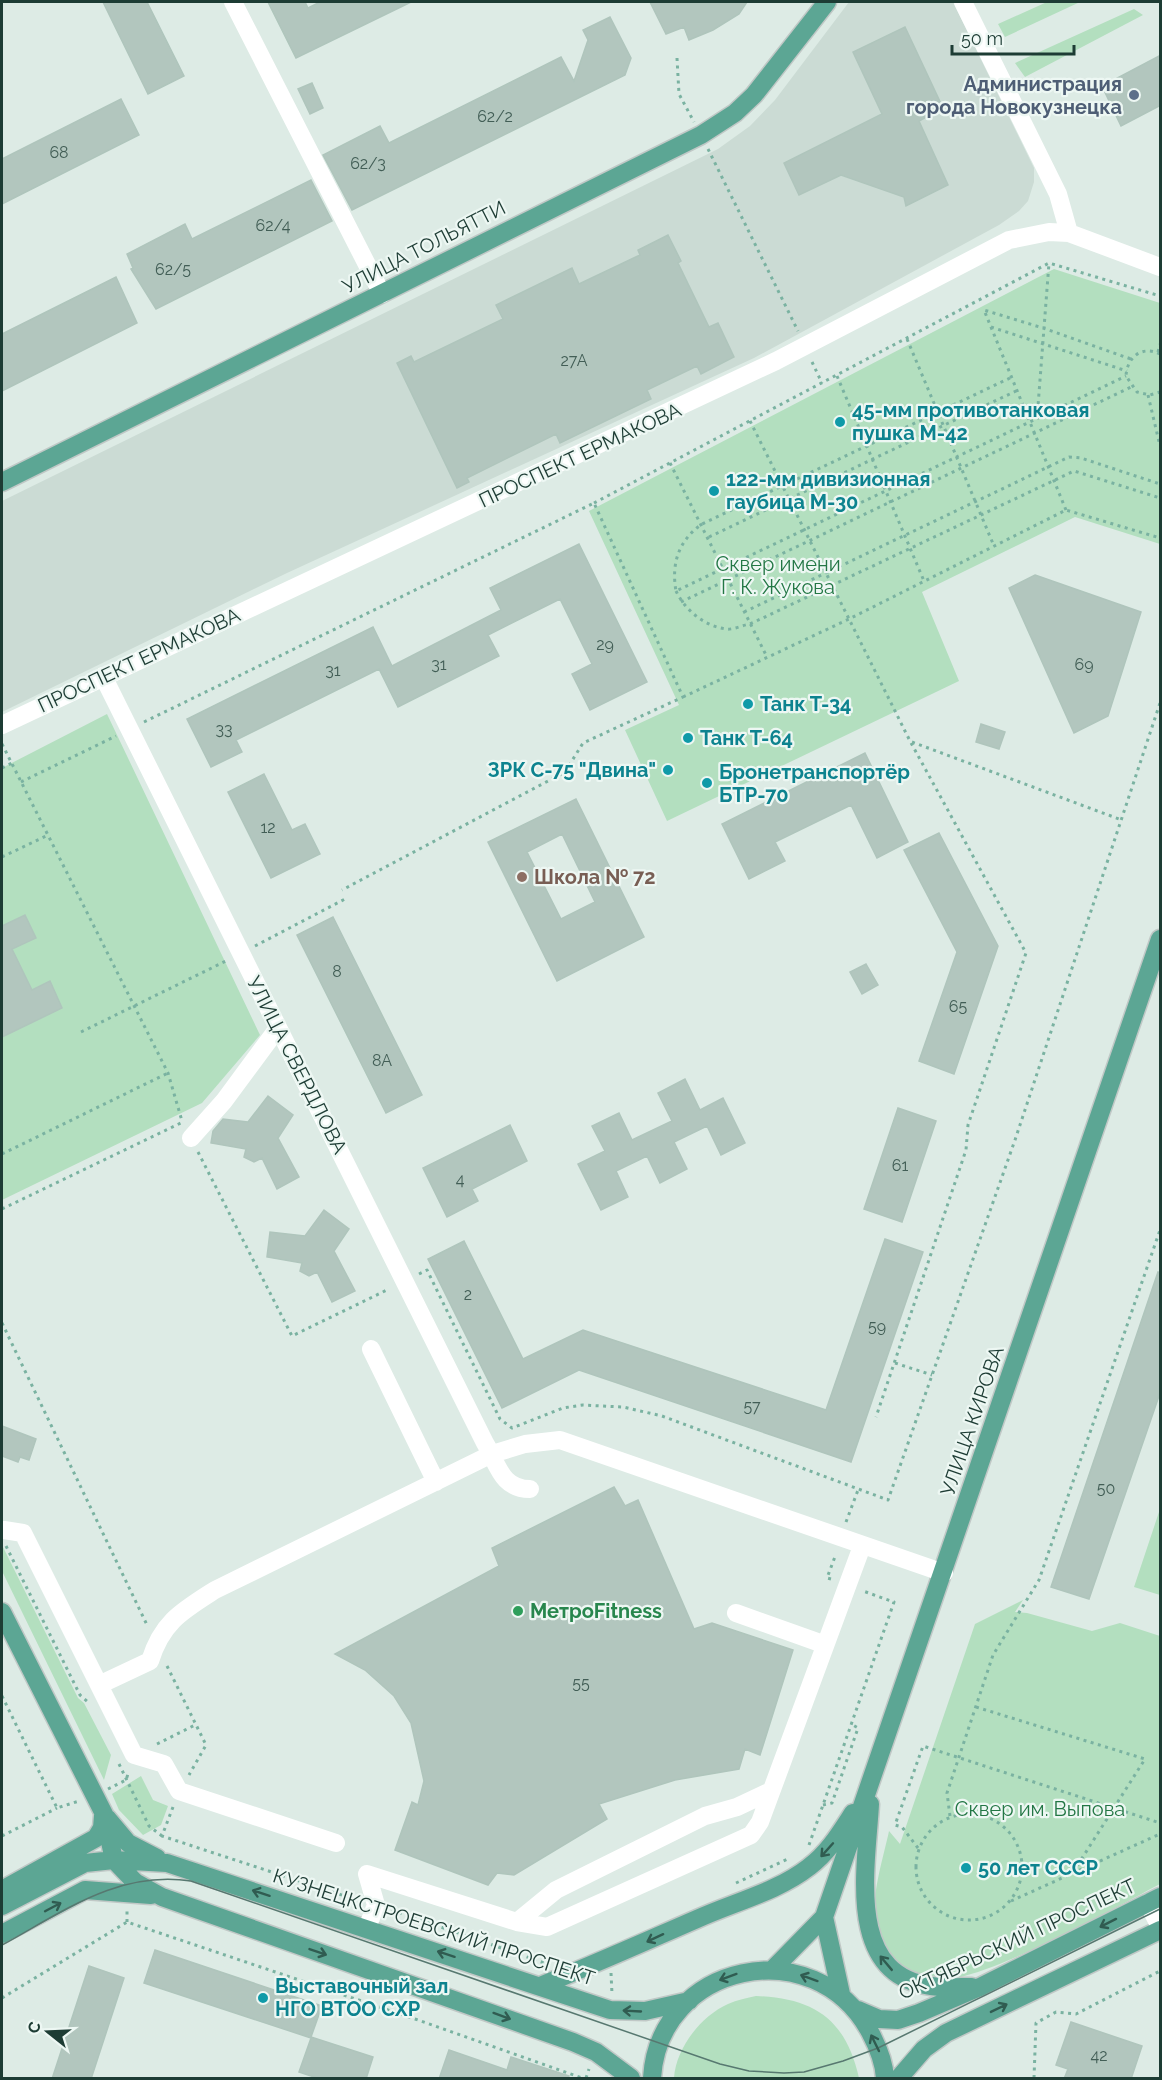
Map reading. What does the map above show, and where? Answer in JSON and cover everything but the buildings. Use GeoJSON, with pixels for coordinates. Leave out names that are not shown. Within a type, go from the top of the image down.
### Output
{"type":"FeatureCollection","features":[{"type":"Feature","properties":{"kind":"main road","name":"УЛИЦА ТОЛЬЯТТИ"},"geometry":{"type":"LineString","coordinates":[[2,482],[701,135],[735,113],[754,95],[827,2]]}},
{"type":"Feature","properties":{"kind":"main road","name":"УЛИЦА КИРОВА"},"geometry":{"type":"LineString","coordinates":[[773,1969],[824,1917],[1161,939]]}},
{"type":"Feature","properties":{"kind":"main road"},"geometry":{"type":"LineString","coordinates":[[2,1612],[104,1814],[114,1860],[135,1882],[162,1897],[573,2042],[596,2052],[631,2079]]}},
{"type":"Feature","properties":{"kind":"main road"},"geometry":{"type":"LineString","coordinates":[[540,1986],[610,1959],[788,1881],[811,1866],[828,1849],[871,1784]]}},
{"type":"Feature","properties":{"kind":"main road"},"geometry":{"type":"LineString","coordinates":[[871,1784],[865,1887],[867,1919],[874,1946],[893,1971],[909,1980],[930,1986],[980,1987]]}},
{"type":"Feature","properties":{"kind":"main road"},"geometry":{"type":"LineString","coordinates":[[2,1890],[96,1838],[102,1828],[104,1814]]}},
{"type":"Feature","properties":{"kind":"main road","name":"КУЗНЕЦКСТРОЕВСКИЙ ПРОСПЕКТ"},"geometry":{"type":"LineString","coordinates":[[104,1814],[134,1848],[167,1863],[610,2010],[645,2011],[689,2001]]}},
{"type":"Feature","properties":{"kind":"main road"},"geometry":{"type":"LineString","coordinates":[[2,1934],[85,1890],[114,1860]]}},
{"type":"Feature","properties":{"kind":"main road","name":"КУЗНЕЦКСТРОЕВСКИЙ ПРОСПЕКТ"},"geometry":{"type":"LineString","coordinates":[[2,1906],[85,1863],[114,1860],[167,1863]]}},
{"type":"Feature","properties":{"kind":"main road"},"geometry":{"type":"LineString","coordinates":[[85,1890],[162,1897]]}},
{"type":"Feature","properties":{"kind":"main road","name":"ОКТЯБРЬСКИЙ ПРОСПЕКТ"},"geometry":{"type":"LineString","coordinates":[[858,2010],[879,2019],[898,2020],[980,1987],[1154,1900]]}},
{"type":"Feature","properties":{"kind":"main road"},"geometry":{"type":"LineString","coordinates":[[824,1917],[841,1994]]}},
{"type":"Feature","properties":{"kind":"main road"},"geometry":{"type":"LineString","coordinates":[[899,2079],[924,2049],[946,2033],[1161,1929]]}},
{"type":"Feature","properties":{"kind":"main road"},"geometry":{"type":"LineString","coordinates":[[652,2079],[659,2044],[669,2024],[689,2001],[714,1983],[733,1976],[773,1969],[809,1976],[841,1994],[858,2010],[878,2048],[885,2079]]}},
{"type":"Feature","properties":{"kind":"street"},"geometry":{"type":"LineString","coordinates":[[233,2],[382,294]]}},
{"type":"Feature","properties":{"kind":"street"},"geometry":{"type":"LineString","coordinates":[[963,2],[1058,194],[1069,233]]}},
{"type":"Feature","properties":{"kind":"street","name":"ПРОСПЕКТ ЕРМАКОВА"},"geometry":{"type":"LineString","coordinates":[[2,725],[459,512],[805,347],[1009,240],[1049,232],[1069,233],[1161,267]]}},
{"type":"Feature","properties":{"kind":"street","name":"УЛИЦА СВЕРДЛОВА"},"geometry":{"type":"LineString","coordinates":[[103,676],[492,1454],[511,1487],[530,1488]]}},
{"type":"Feature","properties":{"kind":"street"},"geometry":{"type":"LineString","coordinates":[[190,1138],[224,1101],[278,1028]]}},
{"type":"Feature","properties":{"kind":"street"},"geometry":{"type":"LineString","coordinates":[[371,1349],[436,1482]]}},
{"type":"Feature","properties":{"kind":"street"},"geometry":{"type":"LineString","coordinates":[[99,1685],[150,1661],[156,1642],[175,1616],[215,1590],[492,1454],[525,1444],[560,1440],[944,1573]]}},
{"type":"Feature","properties":{"kind":"street"},"geometry":{"type":"LineString","coordinates":[[3,1534],[23,1533],[134,1755],[164,1764],[179,1791],[336,1843]]}},
{"type":"Feature","properties":{"kind":"street"},"geometry":{"type":"LineString","coordinates":[[367,1928],[376,1905],[367,1874],[536,1927],[560,1923],[750,1836],[760,1822],[823,1644],[862,1546]]}},
{"type":"Feature","properties":{"kind":"street"},"geometry":{"type":"LineString","coordinates":[[736,1613],[823,1644]]}},
{"type":"Feature","properties":{"kind":"street"},"geometry":{"type":"LineString","coordinates":[[517,1922],[556,1890],[705,1816],[737,1807],[771,1791]]}},
{"type":"Feature","properties":{"kind":"street"},"geometry":{"type":"LineString","coordinates":[[1154,1900],[1161,1929]]}},
{"type":"Feature","properties":{"kind":"path"},"geometry":{"type":"LineString","coordinates":[[677,58],[679,94],[822,383]]}},
{"type":"Feature","properties":{"kind":"path"},"geometry":{"type":"LineString","coordinates":[[21,782],[594,503],[1049,263],[1161,296]]}},
{"type":"Feature","properties":{"kind":"path"},"geometry":{"type":"LineString","coordinates":[[1037,419],[1049,263]]}},
{"type":"Feature","properties":{"kind":"path"},"geometry":{"type":"LineString","coordinates":[[980,301],[1066,510]]}},
{"type":"Feature","properties":{"kind":"path"},"geometry":{"type":"LineString","coordinates":[[984,310],[1131,359]]}},
{"type":"Feature","properties":{"kind":"path"},"geometry":{"type":"LineString","coordinates":[[990,326],[1126,371]]}},
{"type":"Feature","properties":{"kind":"path"},"geometry":{"type":"LineString","coordinates":[[907,339],[994,546]]}},
{"type":"Feature","properties":{"kind":"path"},"geometry":{"type":"LineString","coordinates":[[1161,344],[1159,353],[1144,351],[1131,359],[1126,371],[1131,387],[1148,395],[1161,392]]}},
{"type":"Feature","properties":{"kind":"path"},"geometry":{"type":"LineString","coordinates":[[837,375],[924,581]]}},
{"type":"Feature","properties":{"kind":"path"},"geometry":{"type":"LineString","coordinates":[[676,591],[806,531],[1126,376]]}},
{"type":"Feature","properties":{"kind":"path"},"geometry":{"type":"LineString","coordinates":[[1010,378],[702,524],[692,531],[680,546],[673,573],[676,591],[681,602],[691,613],[706,622],[727,629],[750,624],[1074,471],[1161,498]]}},
{"type":"Feature","properties":{"kind":"path"},"geometry":{"type":"LineString","coordinates":[[681,602],[1131,387]]}},
{"type":"Feature","properties":{"kind":"path"},"geometry":{"type":"LineString","coordinates":[[709,537],[1016,391]]}},
{"type":"Feature","properties":{"kind":"path"},"geometry":{"type":"LineString","coordinates":[[1148,395],[1161,446]]}},
{"type":"Feature","properties":{"kind":"path"},"geometry":{"type":"LineString","coordinates":[[750,421],[910,741],[1026,953],[968,1125],[966,1150],[876,1417]]}},
{"type":"Feature","properties":{"kind":"path"},"geometry":{"type":"LineString","coordinates":[[744,612],[1069,457],[1081,458],[1161,484]]}},
{"type":"Feature","properties":{"kind":"path"},"geometry":{"type":"LineString","coordinates":[[670,463],[767,657]]}},
{"type":"Feature","properties":{"kind":"path"},"geometry":{"type":"LineString","coordinates":[[594,503],[683,697]]}},
{"type":"Feature","properties":{"kind":"path"},"geometry":{"type":"LineString","coordinates":[[342,890],[565,772],[584,743],[849,619],[1066,510],[1161,538]]}},
{"type":"Feature","properties":{"kind":"path"},"geometry":{"type":"LineString","coordinates":[[807,1850],[894,1602],[827,1578],[858,1490],[888,1500],[1016,1140],[1120,819],[1161,703]]}},
{"type":"Feature","properties":{"kind":"path"},"geometry":{"type":"LineString","coordinates":[[910,741],[1120,819]]}},
{"type":"Feature","properties":{"kind":"path"},"geometry":{"type":"LineString","coordinates":[[2,744],[168,1073],[182,1121]]}},
{"type":"Feature","properties":{"kind":"path"},"geometry":{"type":"LineString","coordinates":[[2,768],[12,763]]}},
{"type":"Feature","properties":{"kind":"path"},"geometry":{"type":"LineString","coordinates":[[2,857],[48,835]]}},
{"type":"Feature","properties":{"kind":"path"},"geometry":{"type":"LineString","coordinates":[[81,1032],[135,1007],[345,899]]}},
{"type":"Feature","properties":{"kind":"path"},"geometry":{"type":"LineString","coordinates":[[2,1154],[168,1073]]}},
{"type":"Feature","properties":{"kind":"path"},"geometry":{"type":"LineString","coordinates":[[950,1816],[947,1793],[993,1655],[1039,1580],[1161,1230]]}},
{"type":"Feature","properties":{"kind":"path"},"geometry":{"type":"LineString","coordinates":[[2,1323],[206,1745],[179,1791],[162,1836]]}},
{"type":"Feature","properties":{"kind":"path"},"geometry":{"type":"LineString","coordinates":[[895,1363],[932,1375]]}},
{"type":"Feature","properties":{"kind":"path"},"geometry":{"type":"LineString","coordinates":[[3,1534],[80,1695],[88,1702],[93,1712]]}},
{"type":"Feature","properties":{"kind":"path"},"geometry":{"type":"LineString","coordinates":[[976,1707],[1145,1759],[1072,1874]]}},
{"type":"Feature","properties":{"kind":"path"},"geometry":{"type":"LineString","coordinates":[[823,1805],[832,1803],[846,1766],[858,1728],[851,1724]]}},
{"type":"Feature","properties":{"kind":"path"},"geometry":{"type":"LineString","coordinates":[[918,1848],[902,1827],[895,1825],[923,1746],[1161,1823]]}},
{"type":"Feature","properties":{"kind":"path"},"geometry":{"type":"LineString","coordinates":[[117,1760],[149,1826],[162,1836],[376,1905],[555,1967]]}},
{"type":"Feature","properties":{"kind":"path"},"geometry":{"type":"LineString","coordinates":[[2,1836],[57,1808]]}},
{"type":"Feature","properties":{"kind":"path"},"geometry":{"type":"LineString","coordinates":[[1009,1902],[1017,1890],[1022,1872],[1022,1859],[1016,1841],[1004,1826],[989,1816],[978,1814],[950,1816],[928,1832],[918,1848],[915,1868],[918,1886],[930,1904],[945,1915],[958,1920],[976,1920],[994,1914],[1009,1902],[1161,1834]]}},
{"type":"Feature","properties":{"kind":"path"},"geometry":{"type":"LineString","coordinates":[[732,1886],[796,1855]]}},
{"type":"Feature","properties":{"kind":"path"},"geometry":{"type":"LineString","coordinates":[[2,1998],[126,1922],[415,2019],[582,2079]]}},
{"type":"Feature","properties":{"kind":"path"},"geometry":{"type":"LineString","coordinates":[[1034,2079],[1036,2023],[1056,2012],[1077,2014],[1161,1971]]}},
{"type":"Feature","properties":{"kind":"shaded area"},"geometry":{"type":"Polygon","coordinates":[[[849,2],[953,2],[1034,168],[1034,182],[1028,201],[1019,211],[999,225],[754,358],[287,573],[2,712],[2,501],[718,149],[750,126],[775,100],[849,2]]]}},
{"type":"Feature","properties":{"kind":"green space"},"geometry":{"type":"Polygon","coordinates":[[[1047,2],[1080,2],[1005,37],[998,24],[1047,2]]]}},
{"type":"Feature","properties":{"kind":"green space"},"geometry":{"type":"Polygon","coordinates":[[[1134,9],[1143,15],[1025,77],[1015,63],[1134,9]]]}},
{"type":"Feature","properties":{"kind":"green space","name":"Сквер имени Г. К. Жукова"},"geometry":{"type":"Polygon","coordinates":[[[1054,269],[1160,303],[1160,544],[1075,517],[922,592],[959,681],[667,821],[625,730],[679,705],[589,511],[1054,269]]]}},
{"type":"Feature","properties":{"kind":"green space"},"geometry":{"type":"Polygon","coordinates":[[[107,714],[260,1035],[202,1103],[2,1200],[2,768],[107,714]]]}},
{"type":"Feature","properties":{"kind":"green space"},"geometry":{"type":"Polygon","coordinates":[[[1160,1509],[1160,1595],[1134,1587],[1160,1509]]]}},
{"type":"Feature","properties":{"kind":"green space"},"geometry":{"type":"Polygon","coordinates":[[[2,1545],[78,1698],[84,1703],[111,1755],[104,1780],[2,1571],[2,1545]]]}},
{"type":"Feature","properties":{"kind":"green space","name":"Сквер им. Выпова"},"geometry":{"type":"Polygon","coordinates":[[[1023,1600],[1015,1612],[1027,1613],[1092,1631],[1120,1623],[1160,1636],[1160,1884],[1046,1944],[1012,1959],[952,1979],[931,1980],[909,1972],[900,1965],[886,1948],[877,1927],[875,1896],[889,1831],[900,1844],[975,1624],[1023,1600]]]}},
{"type":"Feature","properties":{"kind":"green space"},"geometry":{"type":"Polygon","coordinates":[[[141,1776],[153,1800],[168,1806],[161,1825],[143,1835],[119,1810],[112,1794],[141,1776]]]}},
{"type":"Feature","properties":{"kind":"green space"},"geometry":{"type":"Polygon","coordinates":[[[756,1996],[795,2002],[825,2016],[846,2041],[859,2078],[674,2078],[679,2055],[692,2034],[708,2016],[728,2004],[756,1996]]]}},
{"type":"Feature","properties":{"kind":"tram line"},"geometry":{"type":"LineString","coordinates":[[2,1945],[69,1907],[115,1888],[164,1879],[191,1881],[720,2064],[749,2071],[784,2073],[804,2072],[878,2048],[1160,1909]]}},
{"type":"Feature","properties":{"kind":"place","name":"Администрация города Новокузнецка"},"geometry":{"type":"Point","coordinates":[1134,95]}},
{"type":"Feature","properties":{"kind":"place","name":"45-мм противотанковая пушка М-42"},"geometry":{"type":"Point","coordinates":[840,422]}},
{"type":"Feature","properties":{"kind":"place","name":"122-мм дивизионная гаубица М-30"},"geometry":{"type":"Point","coordinates":[714,491]}},
{"type":"Feature","properties":{"kind":"place","name":"Танк Т-34"},"geometry":{"type":"Point","coordinates":[748,704]}},
{"type":"Feature","properties":{"kind":"place","name":"Танк Т-64"},"geometry":{"type":"Point","coordinates":[688,738]}},
{"type":"Feature","properties":{"kind":"place","name":"ЗРК С-75 \"Двина\""},"geometry":{"type":"Point","coordinates":[668,770]}},
{"type":"Feature","properties":{"kind":"place","name":"Бронетранспортёр БТР-70"},"geometry":{"type":"Point","coordinates":[707,783]}},
{"type":"Feature","properties":{"kind":"place","name":"Школа № 72"},"geometry":{"type":"Point","coordinates":[522,877]}},
{"type":"Feature","properties":{"kind":"place","name":"МетроFitness"},"geometry":{"type":"Point","coordinates":[518,1611]}},
{"type":"Feature","properties":{"kind":"place","name":"50 лет СССР"},"geometry":{"type":"Point","coordinates":[966,1868]}},
{"type":"Feature","properties":{"kind":"place","name":"Выставочный зал НГО ВТОО СХР"},"geometry":{"type":"Point","coordinates":[263,1998]}}]}
